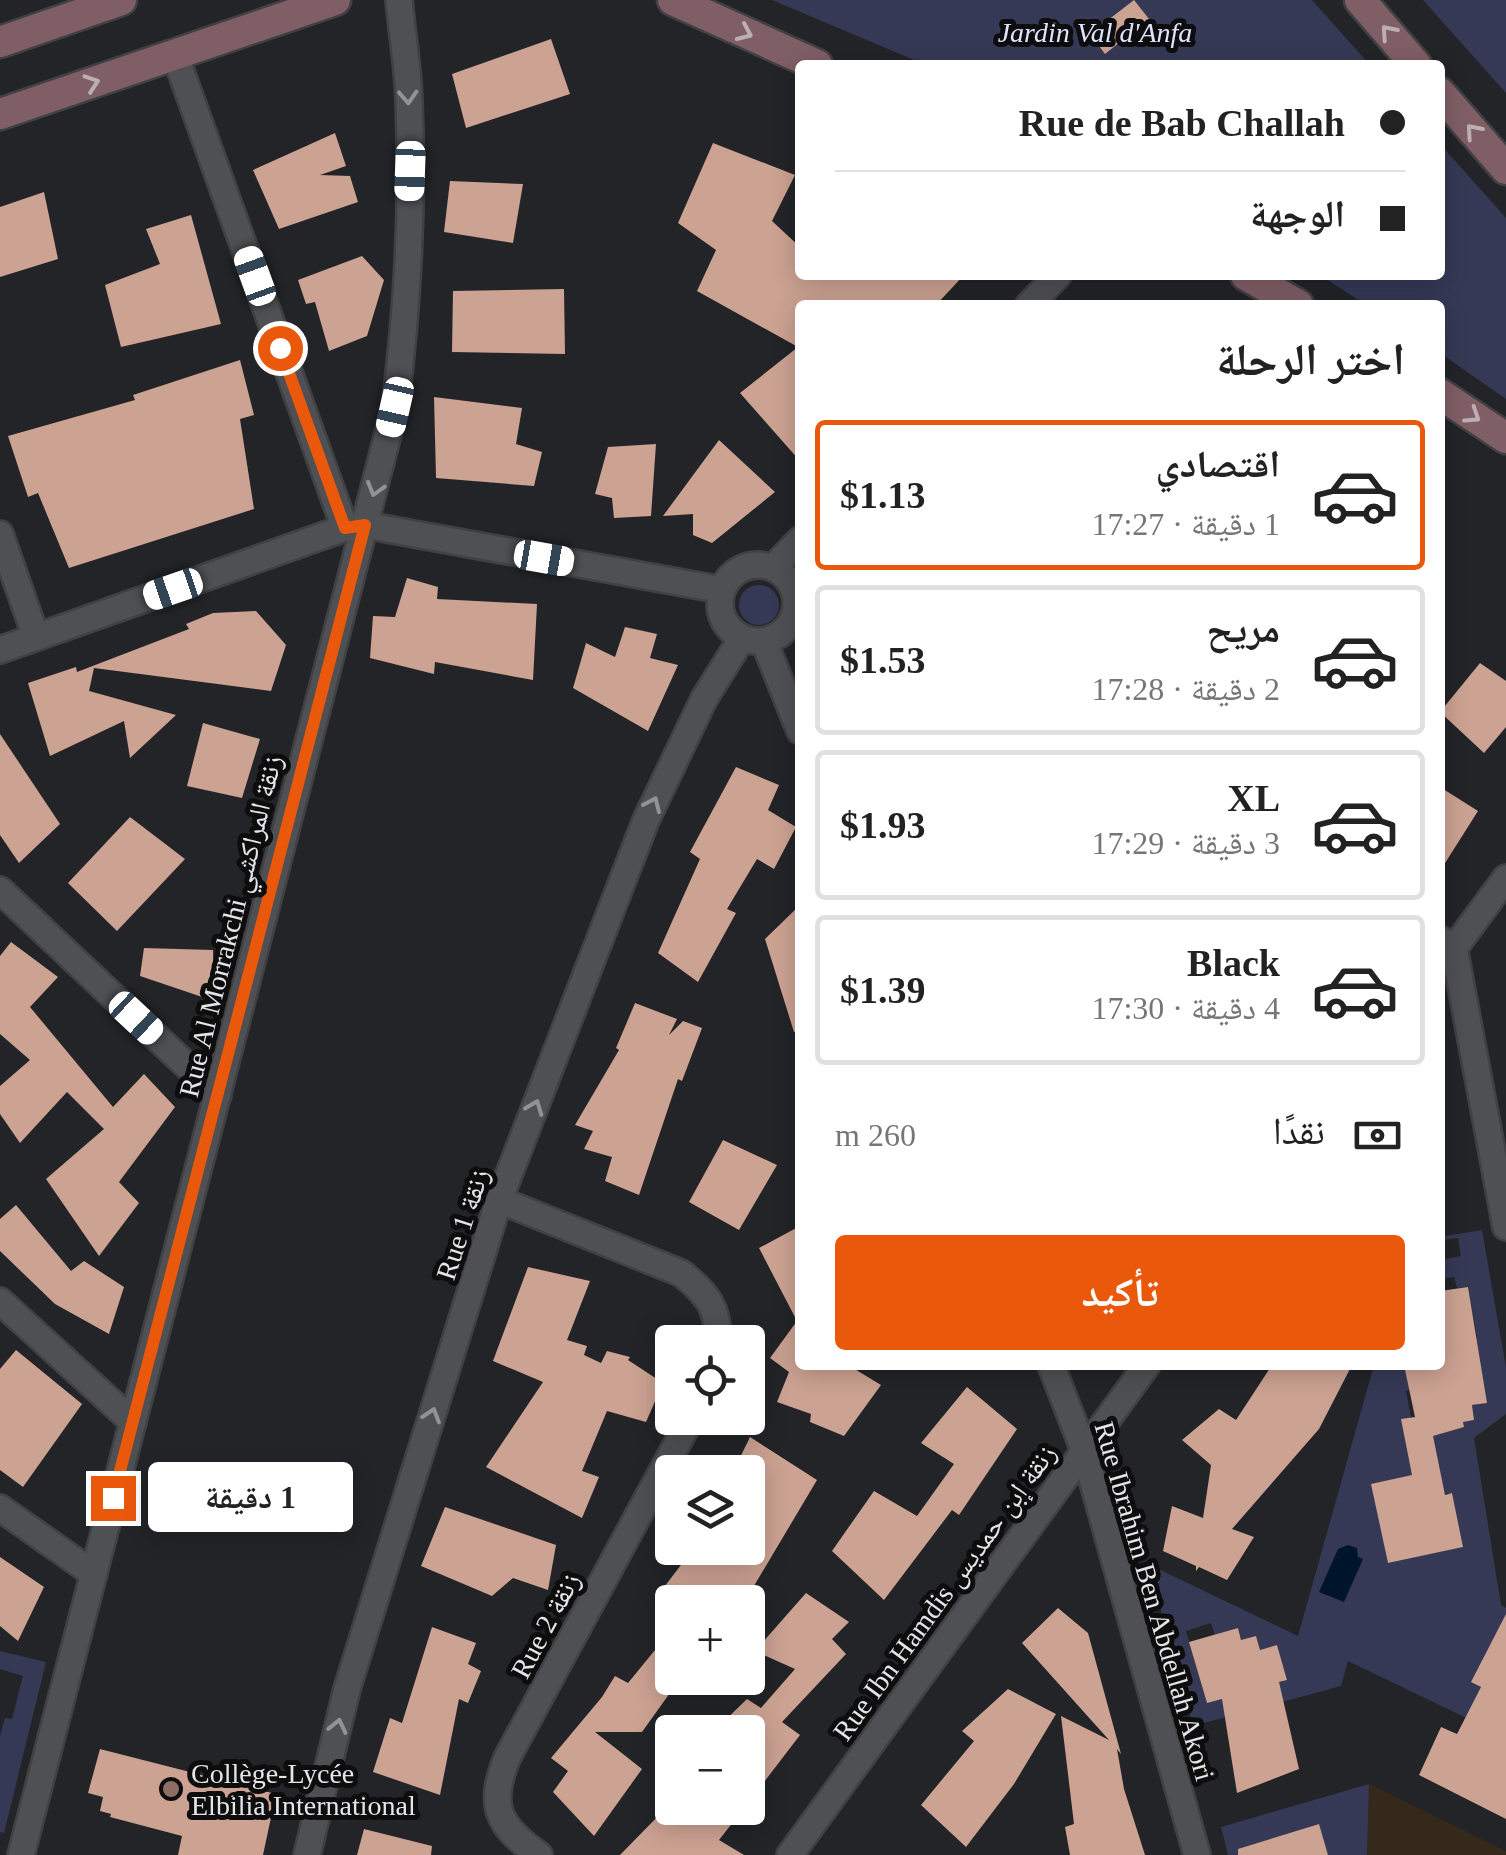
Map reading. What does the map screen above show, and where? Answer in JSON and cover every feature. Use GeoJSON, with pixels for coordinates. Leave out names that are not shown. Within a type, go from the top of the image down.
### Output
{"type":"FeatureCollection","features":[{"type":"Feature","properties":{"kind":"main road"},"geometry":{"type":"LineString","coordinates":[[0,42],[120,0]]}},
{"type":"Feature","properties":{"kind":"main road"},"geometry":{"type":"LineString","coordinates":[[0,114],[335,0]]}},
{"type":"Feature","properties":{"kind":"main road"},"geometry":{"type":"LineString","coordinates":[[673,0],[806,60]]}},
{"type":"Feature","properties":{"kind":"main road"},"geometry":{"type":"LineString","coordinates":[[1360,0],[1412,60]]}},
{"type":"Feature","properties":{"kind":"main road"},"geometry":{"type":"LineString","coordinates":[[1445,99],[1506,169]]}},
{"type":"Feature","properties":{"kind":"main road"},"geometry":{"type":"LineString","coordinates":[[1255,280],[1289,300]]}},
{"type":"Feature","properties":{"kind":"main road"},"geometry":{"type":"LineString","coordinates":[[1445,397],[1506,438]]}},
{"type":"Feature","properties":{"kind":"street","name":"Rue Al Morrakchi زنقة المراكشي"},"geometry":{"type":"LineString","coordinates":[[21,1855],[218,1095],[355,526],[395,407],[404,339],[409,134],[399,0]]}},
{"type":"Feature","properties":{"kind":"street"},"geometry":{"type":"LineString","coordinates":[[175,55],[355,526]]}},
{"type":"Feature","properties":{"kind":"street"},"geometry":{"type":"LineString","coordinates":[[1034,300],[1053,280]]}},
{"type":"Feature","properties":{"kind":"street"},"geometry":{"type":"LineString","coordinates":[[0,650],[355,526],[722,590]]}},
{"type":"Feature","properties":{"kind":"street"},"geometry":{"type":"LineString","coordinates":[[0,534],[36,637]]}},
{"type":"Feature","properties":{"kind":"street"},"geometry":{"type":"LineString","coordinates":[[773,568],[795,545]]}},
{"type":"Feature","properties":{"kind":"street"},"geometry":{"type":"LineString","coordinates":[[795,592],[773,568],[748,566],[729,580],[720,601],[725,623],[753,640],[795,721]]}},
{"type":"Feature","properties":{"kind":"street"},"geometry":{"type":"LineString","coordinates":[[753,640],[776,637],[792,620],[795,609]]}},
{"type":"Feature","properties":{"kind":"street","name":"Rue 1 زنقة"},"geometry":{"type":"LineString","coordinates":[[308,1855],[347,1689],[500,1200],[646,820],[704,699],[753,640]]}},
{"type":"Feature","properties":{"kind":"street"},"geometry":{"type":"LineString","coordinates":[[1506,878],[1445,952],[1506,1227]]}},
{"type":"Feature","properties":{"kind":"street"},"geometry":{"type":"LineString","coordinates":[[0,890],[218,1095]]}},
{"type":"Feature","properties":{"kind":"street"},"geometry":{"type":"LineString","coordinates":[[500,1200],[681,1273],[702,1290],[716,1310],[717,1325]]}},
{"type":"Feature","properties":{"kind":"street"},"geometry":{"type":"LineString","coordinates":[[0,1301],[133,1422]]}},
{"type":"Feature","properties":{"kind":"street","name":"Rue Ibrahim Ben Abdellah Akori"},"geometry":{"type":"LineString","coordinates":[[1053,1370],[1084,1450],[1197,1855]]}},
{"type":"Feature","properties":{"kind":"street","name":"Rue Ibn Hamdis زنقة إبن حمديس"},"geometry":{"type":"LineString","coordinates":[[796,1851],[1143,1370]]}},
{"type":"Feature","properties":{"kind":"street","name":"Rue 2 زنقة"},"geometry":{"type":"LineString","coordinates":[[539,1855],[510,1831],[496,1810],[496,1785],[516,1740],[682,1435]]}},
{"type":"Feature","properties":{"kind":"street"},"geometry":{"type":"LineString","coordinates":[[0,1508],[94,1574]]}},
{"type":"Feature","properties":{"kind":"shaded area"},"geometry":{"type":"Polygon","coordinates":[[[1348,1545],[1357,1548],[1358,1557],[1363,1559],[1344,1602],[1319,1592],[1338,1549],[1348,1545]]]}},
{"type":"Feature","properties":{"kind":"shaded area"},"geometry":{"type":"Polygon","coordinates":[[[1369,1784],[1506,1851],[1506,1855],[1367,1855],[1369,1784]]]}},
{"type":"Feature","properties":{"kind":"green space","name":"Jardin Val d'Anfa"},"geometry":{"type":"Polygon","coordinates":[[[772,0],[1312,0],[1366,60],[914,60],[772,0]]]}},
{"type":"Feature","properties":{"kind":"green space"},"geometry":{"type":"Polygon","coordinates":[[[1423,0],[1506,0],[1506,93],[1423,0]]]}},
{"type":"Feature","properties":{"kind":"green space"},"geometry":{"type":"Polygon","coordinates":[[[1445,150],[1506,218],[1506,399],[1445,356],[1445,300],[1358,300],[1328,280],[1445,280],[1445,150]]]}},
{"type":"Feature","properties":{"kind":"green space"},"geometry":{"type":"Polygon","coordinates":[[[759,585],[773,591],[779,605],[773,619],[759,625],[745,619],[739,605],[745,591],[759,585]]]}},
{"type":"Feature","properties":{"kind":"green space"},"geometry":{"type":"Polygon","coordinates":[[[1482,1230],[1506,1368],[1506,1414],[1474,1438],[1501,1605],[1506,1608],[1506,1639],[1471,1682],[1481,1687],[1506,1737],[1348,1661],[1341,1686],[1193,1726],[1148,1564],[1298,1636],[1373,1370],[1445,1370],[1445,1343],[1477,1337],[1468,1287],[1457,1288],[1454,1277],[1445,1278],[1445,1259],[1461,1256],[1458,1238],[1445,1239],[1445,1236],[1482,1230]],[[1422,1388],[1406,1391],[1411,1418],[1406,1442],[1464,1427],[1463,1422],[1474,1420],[1472,1405],[1486,1403],[1422,1388]],[[1372,1484],[1388,1563],[1463,1547],[1452,1494],[1372,1484]],[[1211,1623],[1186,1631],[1207,1703],[1287,1680],[1277,1645],[1260,1650],[1256,1636],[1241,1640],[1238,1628],[1215,1635],[1211,1623]]]}},
{"type":"Feature","properties":{"kind":"green space"},"geometry":{"type":"Polygon","coordinates":[[[0,1651],[46,1662],[4,1833],[0,1832],[0,1736],[5,1718],[12,1719],[23,1676],[0,1669],[0,1651]]]}},
{"type":"Feature","properties":{"kind":"green space"},"geometry":{"type":"Polygon","coordinates":[[[1369,1784],[1367,1855],[1328,1855],[1318,1824],[1245,1847],[1247,1855],[1228,1855],[1221,1827],[1369,1784]]]}},
{"type":"Feature","properties":{"kind":"building"},"geometry":{"type":"Polygon","coordinates":[[[1134,0],[1149,19],[1105,54],[1090,34],[1134,0]]]}},
{"type":"Feature","properties":{"kind":"building"},"geometry":{"type":"Polygon","coordinates":[[[551,39],[570,94],[466,128],[452,74],[551,39]]]}},
{"type":"Feature","properties":{"kind":"building"},"geometry":{"type":"Polygon","coordinates":[[[335,133],[346,166],[320,175],[350,176],[358,202],[279,229],[253,170],[335,133]]]}},
{"type":"Feature","properties":{"kind":"building"},"geometry":{"type":"Polygon","coordinates":[[[713,143],[795,175],[772,221],[795,242],[795,280],[959,280],[941,300],[795,300],[795,345],[697,291],[716,250],[678,223],[713,143]]]}},
{"type":"Feature","properties":{"kind":"building"},"geometry":{"type":"Polygon","coordinates":[[[450,181],[523,184],[513,243],[444,232],[450,181]]]}},
{"type":"Feature","properties":{"kind":"building"},"geometry":{"type":"Polygon","coordinates":[[[44,192],[58,259],[0,277],[0,207],[44,192]]]}},
{"type":"Feature","properties":{"kind":"building"},"geometry":{"type":"Polygon","coordinates":[[[191,215],[221,324],[121,347],[105,285],[160,264],[146,229],[191,215]]]}},
{"type":"Feature","properties":{"kind":"building"},"geometry":{"type":"Polygon","coordinates":[[[362,256],[384,280],[367,336],[329,351],[315,302],[306,304],[298,280],[362,256]]]}},
{"type":"Feature","properties":{"kind":"building"},"geometry":{"type":"Polygon","coordinates":[[[564,289],[565,354],[452,352],[453,291],[564,289]]]}},
{"type":"Feature","properties":{"kind":"building"},"geometry":{"type":"Polygon","coordinates":[[[795,349],[795,455],[740,393],[795,349]]]}},
{"type":"Feature","properties":{"kind":"building"},"geometry":{"type":"Polygon","coordinates":[[[240,360],[254,415],[240,419],[254,509],[69,568],[38,493],[28,497],[8,436],[135,400],[133,395],[240,360]]]}},
{"type":"Feature","properties":{"kind":"building"},"geometry":{"type":"Polygon","coordinates":[[[434,397],[522,408],[516,444],[542,452],[534,486],[436,478],[434,397]]]}},
{"type":"Feature","properties":{"kind":"building"},"geometry":{"type":"Polygon","coordinates":[[[719,440],[775,492],[712,543],[693,535],[693,514],[663,516],[719,440]]]}},
{"type":"Feature","properties":{"kind":"building"},"geometry":{"type":"Polygon","coordinates":[[[656,444],[651,516],[614,518],[612,498],[595,494],[608,447],[656,444]]]}},
{"type":"Feature","properties":{"kind":"building"},"geometry":{"type":"Polygon","coordinates":[[[407,578],[438,587],[437,599],[537,604],[533,680],[435,662],[434,674],[370,658],[373,616],[395,617],[407,578]]]}},
{"type":"Feature","properties":{"kind":"building"},"geometry":{"type":"Polygon","coordinates":[[[256,611],[286,645],[271,691],[94,668],[89,691],[176,715],[130,758],[124,721],[50,756],[28,683],[76,667],[77,672],[189,629],[186,624],[213,613],[256,611]]]}},
{"type":"Feature","properties":{"kind":"building"},"geometry":{"type":"Polygon","coordinates":[[[625,627],[657,634],[650,658],[678,665],[648,731],[573,688],[586,643],[615,657],[625,627]]]}},
{"type":"Feature","properties":{"kind":"building"},"geometry":{"type":"Polygon","coordinates":[[[1480,663],[1506,681],[1506,727],[1484,753],[1445,717],[1445,706],[1480,663]]]}},
{"type":"Feature","properties":{"kind":"building"},"geometry":{"type":"Polygon","coordinates":[[[203,723],[260,739],[242,798],[187,786],[203,723]]]}},
{"type":"Feature","properties":{"kind":"building"},"geometry":{"type":"Polygon","coordinates":[[[0,734],[60,824],[19,863],[0,835],[0,734]]]}},
{"type":"Feature","properties":{"kind":"building"},"geometry":{"type":"Polygon","coordinates":[[[736,767],[779,785],[768,810],[795,829],[774,869],[757,859],[727,909],[736,913],[698,982],[658,953],[700,859],[690,852],[736,767]]]}},
{"type":"Feature","properties":{"kind":"building"},"geometry":{"type":"Polygon","coordinates":[[[1445,790],[1478,811],[1445,863],[1445,790]]]}},
{"type":"Feature","properties":{"kind":"building"},"geometry":{"type":"Polygon","coordinates":[[[130,817],[185,859],[117,931],[68,883],[130,817]]]}},
{"type":"Feature","properties":{"kind":"building"},"geometry":{"type":"Polygon","coordinates":[[[795,910],[795,1032],[794,1032],[765,939],[795,910]]]}},
{"type":"Feature","properties":{"kind":"building"},"geometry":{"type":"Polygon","coordinates":[[[11,942],[58,977],[30,1007],[113,1107],[144,1074],[175,1107],[119,1182],[139,1203],[99,1256],[46,1179],[104,1129],[67,1092],[20,1143],[0,1114],[0,1086],[30,1060],[0,1034],[0,956],[11,942]]]}},
{"type":"Feature","properties":{"kind":"building"},"geometry":{"type":"Polygon","coordinates":[[[144,948],[213,950],[214,1001],[140,976],[144,948]]]}},
{"type":"Feature","properties":{"kind":"building"},"geometry":{"type":"Polygon","coordinates":[[[635,1003],[677,1019],[669,1035],[683,1021],[702,1028],[682,1081],[678,1079],[639,1195],[605,1181],[612,1157],[584,1149],[593,1131],[575,1125],[619,1050],[616,1048],[635,1003]]]}},
{"type":"Feature","properties":{"kind":"building"},"geometry":{"type":"Polygon","coordinates":[[[723,1140],[777,1165],[739,1230],[689,1202],[723,1140]]]}},
{"type":"Feature","properties":{"kind":"building"},"geometry":{"type":"Polygon","coordinates":[[[16,1205],[71,1271],[84,1261],[124,1287],[109,1334],[55,1304],[0,1251],[0,1219],[16,1205]]]}},
{"type":"Feature","properties":{"kind":"building"},"geometry":{"type":"Polygon","coordinates":[[[795,1229],[795,1317],[759,1248],[795,1229]]]}},
{"type":"Feature","properties":{"kind":"building"},"geometry":{"type":"Polygon","coordinates":[[[528,1267],[590,1281],[567,1340],[587,1346],[584,1355],[601,1363],[607,1351],[630,1357],[628,1360],[655,1378],[655,1401],[646,1422],[607,1411],[582,1471],[599,1477],[582,1518],[486,1467],[543,1382],[493,1361],[528,1267]]]}},
{"type":"Feature","properties":{"kind":"building"},"geometry":{"type":"Polygon","coordinates":[[[1468,1287],[1487,1403],[1472,1405],[1474,1420],[1463,1422],[1464,1427],[1433,1436],[1445,1495],[1452,1493],[1463,1547],[1388,1563],[1371,1484],[1412,1475],[1401,1419],[1415,1417],[1405,1370],[1445,1370],[1445,1290],[1468,1287]]]}},
{"type":"Feature","properties":{"kind":"building"},"geometry":{"type":"Polygon","coordinates":[[[795,1324],[795,1370],[856,1370],[881,1385],[844,1436],[810,1422],[811,1414],[777,1402],[789,1372],[770,1358],[795,1324]]]}},
{"type":"Feature","properties":{"kind":"building"},"geometry":{"type":"Polygon","coordinates":[[[16,1350],[82,1404],[23,1487],[0,1470],[0,1369],[16,1350]]]}},
{"type":"Feature","properties":{"kind":"building"},"geometry":{"type":"Polygon","coordinates":[[[1269,1370],[1349,1370],[1319,1429],[1232,1529],[1254,1537],[1227,1580],[1199,1567],[1196,1571],[1196,1566],[1163,1551],[1172,1506],[1203,1518],[1211,1465],[1182,1440],[1219,1409],[1236,1420],[1269,1370]]]}},
{"type":"Feature","properties":{"kind":"building"},"geometry":{"type":"Polygon","coordinates":[[[967,1387],[1017,1429],[959,1515],[952,1510],[884,1600],[832,1551],[874,1491],[917,1516],[954,1464],[921,1443],[967,1387]]]}},
{"type":"Feature","properties":{"kind":"building"},"geometry":{"type":"Polygon","coordinates":[[[750,1437],[817,1480],[755,1585],[666,1585],[681,1565],[765,1565],[765,1455],[741,1455],[750,1437]]]}},
{"type":"Feature","properties":{"kind":"building"},"geometry":{"type":"Polygon","coordinates":[[[445,1507],[556,1545],[548,1590],[513,1578],[492,1596],[421,1566],[445,1507]]]}},
{"type":"Feature","properties":{"kind":"building"},"geometry":{"type":"Polygon","coordinates":[[[0,1557],[44,1587],[18,1641],[0,1626],[0,1557]]]}},
{"type":"Feature","properties":{"kind":"building"},"geometry":{"type":"Polygon","coordinates":[[[806,1593],[849,1622],[832,1639],[846,1654],[782,1722],[800,1735],[765,1781],[765,1715],[731,1715],[747,1699],[761,1708],[795,1669],[765,1656],[765,1640],[806,1593]]]}},
{"type":"Feature","properties":{"kind":"building"},"geometry":{"type":"Polygon","coordinates":[[[1058,1608],[1088,1633],[1121,1754],[1117,1749],[1124,1789],[1145,1855],[1070,1855],[1065,1827],[1074,1824],[1061,1716],[1109,1740],[1022,1643],[1058,1608]]]}},
{"type":"Feature","properties":{"kind":"building"},"geometry":{"type":"Polygon","coordinates":[[[1506,1614],[1506,1819],[1419,1775],[1441,1727],[1457,1734],[1481,1687],[1471,1682],[1506,1614]]]}},
{"type":"Feature","properties":{"kind":"building"},"geometry":{"type":"Polygon","coordinates":[[[432,1627],[476,1643],[468,1664],[481,1671],[468,1703],[459,1699],[440,1795],[373,1772],[390,1718],[402,1723],[432,1627]]]}},
{"type":"Feature","properties":{"kind":"building"},"geometry":{"type":"Polygon","coordinates":[[[1238,1628],[1241,1640],[1256,1636],[1260,1650],[1277,1645],[1287,1680],[1279,1682],[1299,1769],[1237,1793],[1222,1699],[1207,1703],[1189,1642],[1238,1628]]]}},
{"type":"Feature","properties":{"kind":"building"},"geometry":{"type":"Polygon","coordinates":[[[655,1650],[655,1695],[668,1695],[642,1732],[595,1732],[642,1769],[594,1836],[553,1792],[568,1771],[551,1758],[615,1676],[628,1683],[655,1650]]]}},
{"type":"Feature","properties":{"kind":"building"},"geometry":{"type":"Polygon","coordinates":[[[1008,1689],[1056,1714],[1014,1784],[966,1847],[921,1805],[974,1741],[962,1731],[1008,1689]]]}},
{"type":"Feature","properties":{"kind":"building"},"geometry":{"type":"Polygon","coordinates":[[[100,1749],[276,1794],[263,1855],[178,1855],[182,1836],[100,1811],[103,1797],[88,1793],[100,1749]]]}},
{"type":"Feature","properties":{"kind":"building"},"geometry":{"type":"Polygon","coordinates":[[[655,1819],[655,1825],[731,1825],[719,1840],[744,1855],[620,1855],[655,1819]]]}},
{"type":"Feature","properties":{"kind":"building"},"geometry":{"type":"Polygon","coordinates":[[[1319,1824],[1328,1855],[1238,1855],[1238,1849],[1319,1824]]]}},
{"type":"Feature","properties":{"kind":"building"},"geometry":{"type":"Polygon","coordinates":[[[364,1829],[432,1846],[431,1855],[357,1855],[364,1829]]]}},
{"type":"Feature","properties":{"kind":"place","name":"Collège-Lycée Elbilia International"},"geometry":{"type":"Point","coordinates":[171,1789]}},
{"type":"Feature","properties":{"kind":"route"},"geometry":{"type":"LineString","coordinates":[[113,1498],[365,525],[345,528],[280,348]]}}]}
